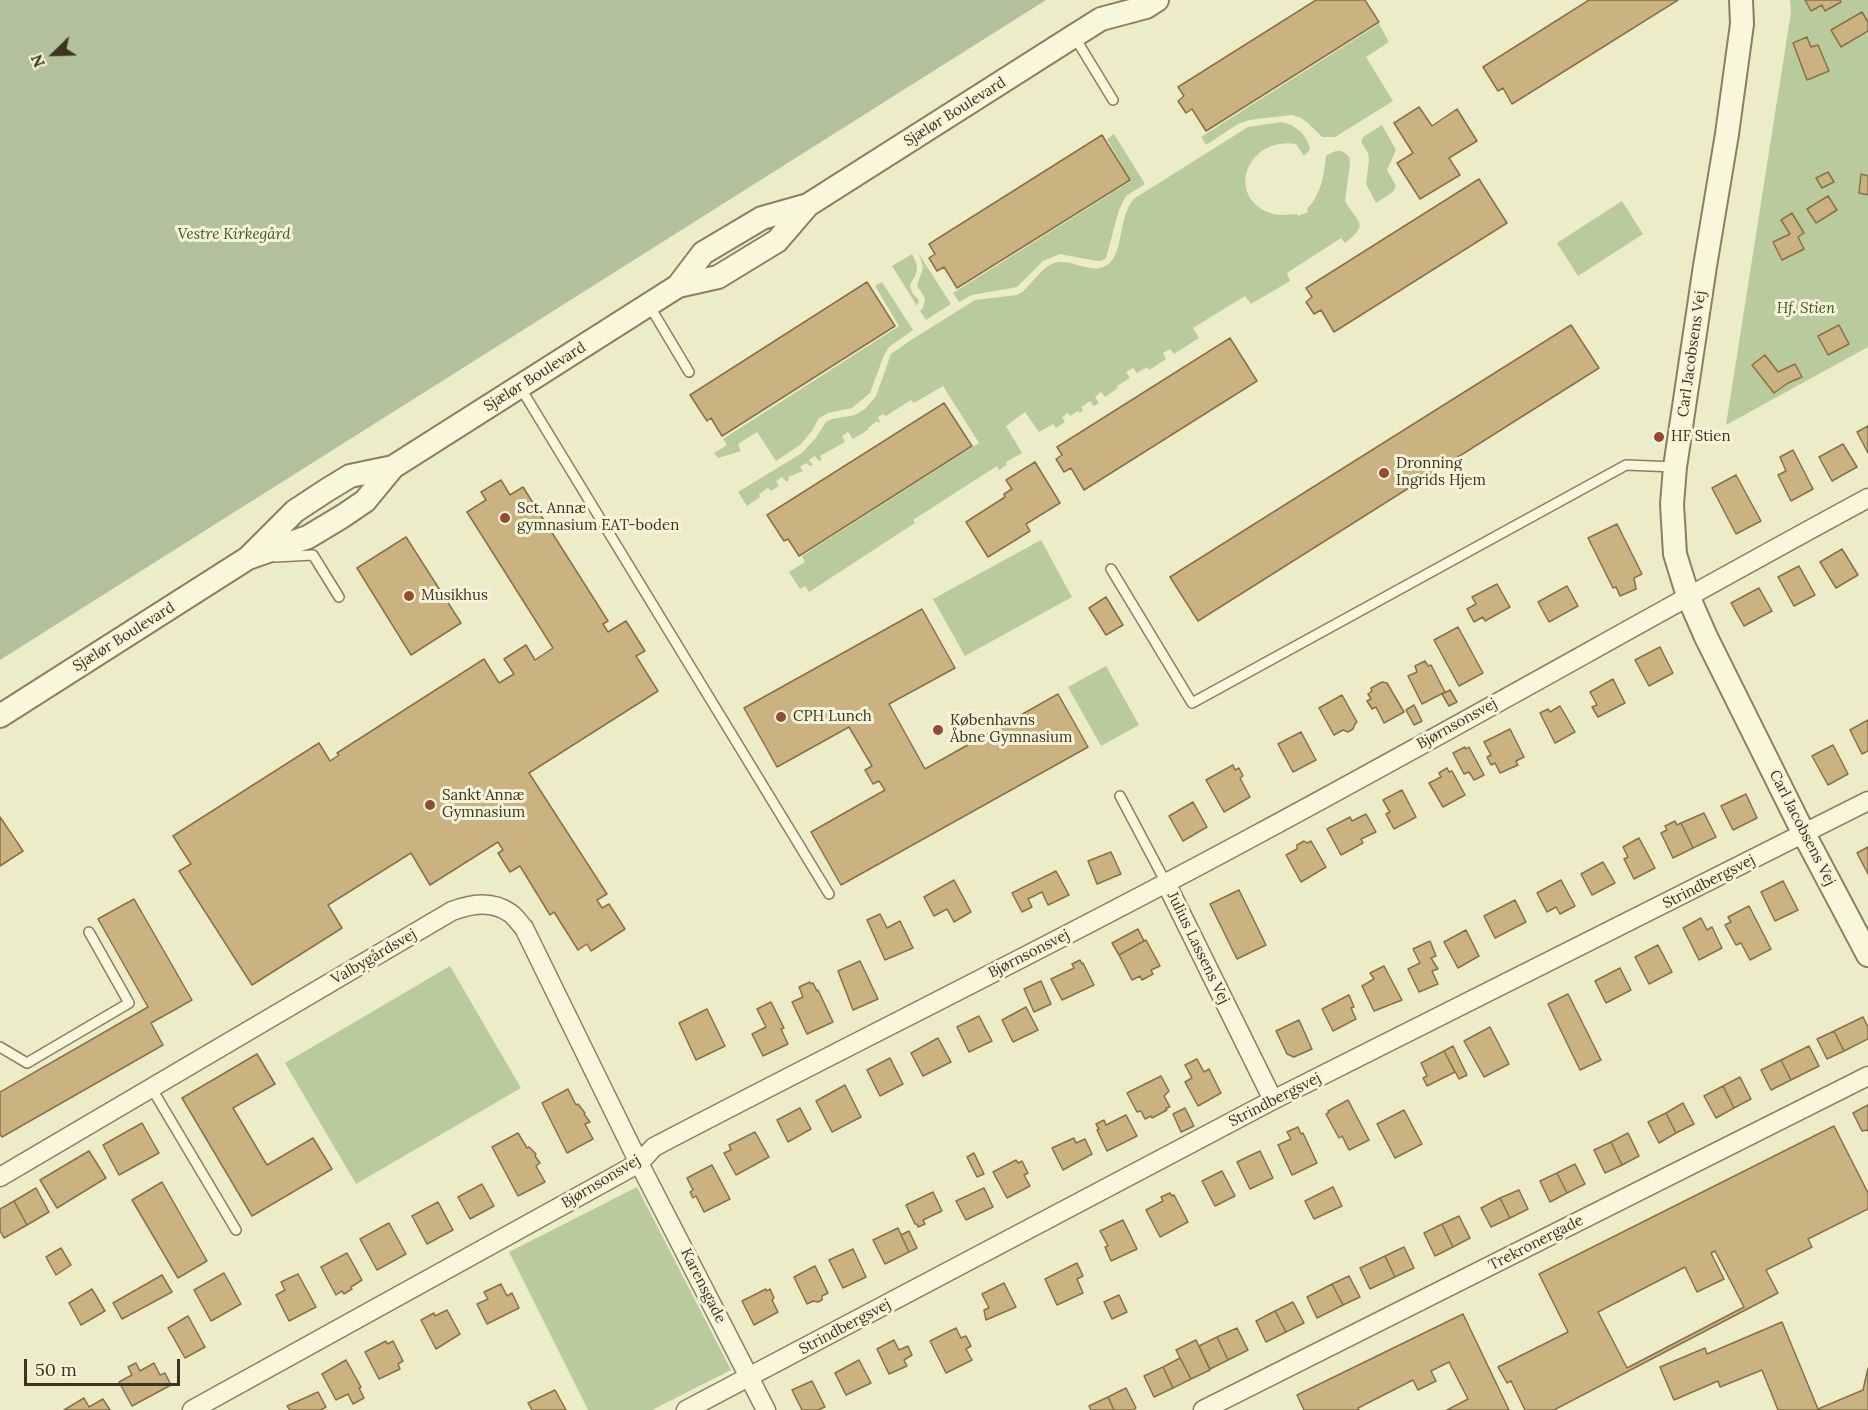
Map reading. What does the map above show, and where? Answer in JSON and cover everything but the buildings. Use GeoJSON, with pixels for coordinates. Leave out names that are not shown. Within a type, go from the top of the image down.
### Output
{"type":"FeatureCollection","features":[{"type":"Feature","properties":{"kind":"street","name":"Sjælør Boulevard"},"geometry":{"type":"LineString","coordinates":[[0,716],[248,558],[308,537],[343,516],[365,501],[393,467],[678,286],[718,277],[777,241],[808,205],[1101,19],[1119,0]]}},
{"type":"Feature","properties":{"kind":"street","name":"Sjælør Boulevard"},"geometry":{"type":"LineString","coordinates":[[1101,19],[1146,7],[1157,0]]}},
{"type":"Feature","properties":{"kind":"street","name":"Carl Jacobsens Vej"},"geometry":{"type":"LineString","coordinates":[[1741,0],[1742,24],[1727,134],[1675,467],[1672,504],[1676,554],[1688,596],[1706,637],[1804,834],[1868,955]]}},
{"type":"Feature","properties":{"kind":"street","name":"Bjørnsonsvej"},"geometry":{"type":"LineString","coordinates":[[192,1410],[639,1163],[654,1147],[1257,835],[1868,498]]}},
{"type":"Feature","properties":{"kind":"street","name":"Strindbergsvej"},"geometry":{"type":"LineString","coordinates":[[686,1410],[1273,1100],[1868,801]]}},
{"type":"Feature","properties":{"kind":"street","name":"Julius Lassens Vej"},"geometry":{"type":"LineString","coordinates":[[1166,883],[1273,1100]]}},
{"type":"Feature","properties":{"kind":"street","name":"Valbygårdsvej"},"geometry":{"type":"LineString","coordinates":[[0,1177],[452,911],[468,904],[490,904],[510,913],[524,928],[639,1163]]}},
{"type":"Feature","properties":{"kind":"street","name":"Trekronergade"},"geometry":{"type":"LineString","coordinates":[[1203,1410],[1868,1076]]}},
{"type":"Feature","properties":{"kind":"street","name":"Karensgade"},"geometry":{"type":"LineString","coordinates":[[639,1163],[766,1410]]}},
{"type":"Feature","properties":{"kind":"lane"},"geometry":{"type":"LineString","coordinates":[[1074,36],[1113,100]]}},
{"type":"Feature","properties":{"kind":"lane"},"geometry":{"type":"LineString","coordinates":[[649,305],[689,372]]}},
{"type":"Feature","properties":{"kind":"lane"},"geometry":{"type":"LineString","coordinates":[[520,387],[829,894]]}},
{"type":"Feature","properties":{"kind":"lane"},"geometry":{"type":"LineString","coordinates":[[1111,569],[1192,703],[1626,465],[1675,467]]}},
{"type":"Feature","properties":{"kind":"lane"},"geometry":{"type":"LineString","coordinates":[[248,558],[313,555],[339,597]]}},
{"type":"Feature","properties":{"kind":"lane","name":"Julius Lassens Vej"},"geometry":{"type":"LineString","coordinates":[[1120,796],[1166,883]]}},
{"type":"Feature","properties":{"kind":"lane"},"geometry":{"type":"LineString","coordinates":[[0,1047],[27,1063],[129,1003],[89,932]]}},
{"type":"Feature","properties":{"kind":"lane"},"geometry":{"type":"LineString","coordinates":[[153,1089],[236,1230]]}},
{"type":"Feature","properties":{"kind":"green space","name":"Vestre Kirkegård"},"geometry":{"type":"Polygon","coordinates":[[[0,0],[1046,0],[0,660],[0,0]]]}},
{"type":"Feature","properties":{"kind":"green space","name":"Hf. Stien"},"geometry":{"type":"Polygon","coordinates":[[[1790,0],[1868,0],[1868,347],[1726,425],[1791,12],[1790,0]]]}},
{"type":"Feature","properties":{"kind":"green space"},"geometry":{"type":"Polygon","coordinates":[[[1379,24],[1389,42],[1366,57],[1393,101],[1335,137],[1322,137],[1308,123],[1292,115],[1249,120],[1238,124],[1206,145],[1201,137],[1379,24]]]}},
{"type":"Feature","properties":{"kind":"green space"},"geometry":{"type":"Polygon","coordinates":[[[1282,122],[1300,132],[1306,139],[1310,150],[1304,156],[1296,144],[1279,144],[1264,149],[1247,170],[1246,183],[1249,196],[1258,206],[1273,214],[1297,214],[1298,216],[1308,212],[1307,209],[1316,197],[1321,184],[1326,156],[1341,151],[1349,157],[1350,164],[1345,201],[1360,227],[1353,236],[1345,243],[1341,238],[1287,273],[1290,281],[1251,304],[1245,296],[1193,328],[1199,338],[1174,354],[1170,349],[1163,353],[1166,359],[1149,370],[1147,367],[1137,373],[1133,368],[1126,372],[1130,378],[1117,386],[1118,388],[1105,397],[1101,392],[1095,397],[1099,403],[1094,406],[1090,401],[1081,407],[1083,410],[1080,413],[1078,411],[1070,416],[1068,413],[1062,417],[1065,422],[1056,428],[1053,424],[1039,432],[1025,412],[1006,426],[1022,453],[1006,462],[1007,465],[999,470],[997,466],[913,520],[915,523],[809,592],[805,586],[800,589],[789,572],[805,562],[802,556],[979,443],[943,386],[914,403],[911,400],[886,416],[883,414],[878,417],[880,421],[878,423],[877,421],[853,439],[848,432],[842,436],[845,442],[820,456],[822,459],[819,461],[815,456],[809,460],[813,465],[806,463],[800,467],[803,471],[788,477],[789,480],[786,482],[782,477],[776,481],[779,486],[771,491],[768,488],[747,506],[738,492],[802,453],[826,422],[855,415],[865,409],[876,396],[891,354],[911,340],[975,300],[1017,295],[1052,264],[1066,262],[1094,268],[1107,265],[1116,252],[1126,214],[1135,198],[1248,127],[1282,122]]]}},
{"type":"Feature","properties":{"kind":"green space"},"geometry":{"type":"Polygon","coordinates":[[[1382,125],[1396,150],[1387,170],[1396,186],[1393,192],[1376,203],[1366,184],[1369,159],[1361,142],[1363,137],[1382,125]]]}},
{"type":"Feature","properties":{"kind":"green space"},"geometry":{"type":"Polygon","coordinates":[[[1114,134],[1145,184],[1126,196],[1119,210],[1106,258],[1097,261],[1060,254],[1043,261],[1017,287],[972,295],[959,302],[953,293],[1131,181],[1107,139],[1114,134]]]}},
{"type":"Feature","properties":{"kind":"green space"},"geometry":{"type":"Polygon","coordinates":[[[1622,201],[1643,234],[1578,276],[1557,243],[1622,201]]]}},
{"type":"Feature","properties":{"kind":"green space"},"geometry":{"type":"Polygon","coordinates":[[[917,251],[951,304],[926,320],[920,311],[925,298],[917,286],[923,266],[917,251]]]}},
{"type":"Feature","properties":{"kind":"green space"},"geometry":{"type":"Polygon","coordinates":[[[912,254],[917,268],[910,286],[919,300],[917,306],[892,266],[912,254]]]}},
{"type":"Feature","properties":{"kind":"green space"},"geometry":{"type":"Polygon","coordinates":[[[882,282],[913,330],[889,347],[870,393],[852,408],[828,413],[818,419],[812,431],[800,445],[776,461],[757,432],[738,444],[741,451],[718,458],[714,453],[727,445],[723,439],[899,326],[875,286],[882,282]]]}},
{"type":"Feature","properties":{"kind":"green space"},"geometry":{"type":"Polygon","coordinates":[[[1041,540],[1072,597],[965,656],[933,599],[1041,540]]]}},
{"type":"Feature","properties":{"kind":"green space"},"geometry":{"type":"Polygon","coordinates":[[[1106,666],[1139,725],[1101,746],[1068,687],[1106,666]]]}},
{"type":"Feature","properties":{"kind":"green space"},"geometry":{"type":"Polygon","coordinates":[[[450,966],[521,1088],[356,1184],[285,1063],[450,966]]]}},
{"type":"Feature","properties":{"kind":"green space"},"geometry":{"type":"Polygon","coordinates":[[[637,1187],[731,1370],[652,1410],[588,1410],[509,1252],[637,1187]]]}},
{"type":"Feature","properties":{"kind":"place","name":"HF Stien"},"geometry":{"type":"Point","coordinates":[1659,437]}},
{"type":"Feature","properties":{"kind":"place","name":"Dronning Ingrids Hjem"},"geometry":{"type":"Point","coordinates":[1384,473]}},
{"type":"Feature","properties":{"kind":"place","name":"Sct. Annæ gymnasium EAT-boden"},"geometry":{"type":"Point","coordinates":[505,518]}},
{"type":"Feature","properties":{"kind":"place","name":"Musikhus"},"geometry":{"type":"Point","coordinates":[409,596]}},
{"type":"Feature","properties":{"kind":"place","name":"CPH Lunch"},"geometry":{"type":"Point","coordinates":[781,717]}},
{"type":"Feature","properties":{"kind":"place","name":"Københavns Åbne Gymnasium"},"geometry":{"type":"Point","coordinates":[938,730]}},
{"type":"Feature","properties":{"kind":"place","name":"Sankt Annæ Gymnasium"},"geometry":{"type":"Point","coordinates":[430,805]}}]}
